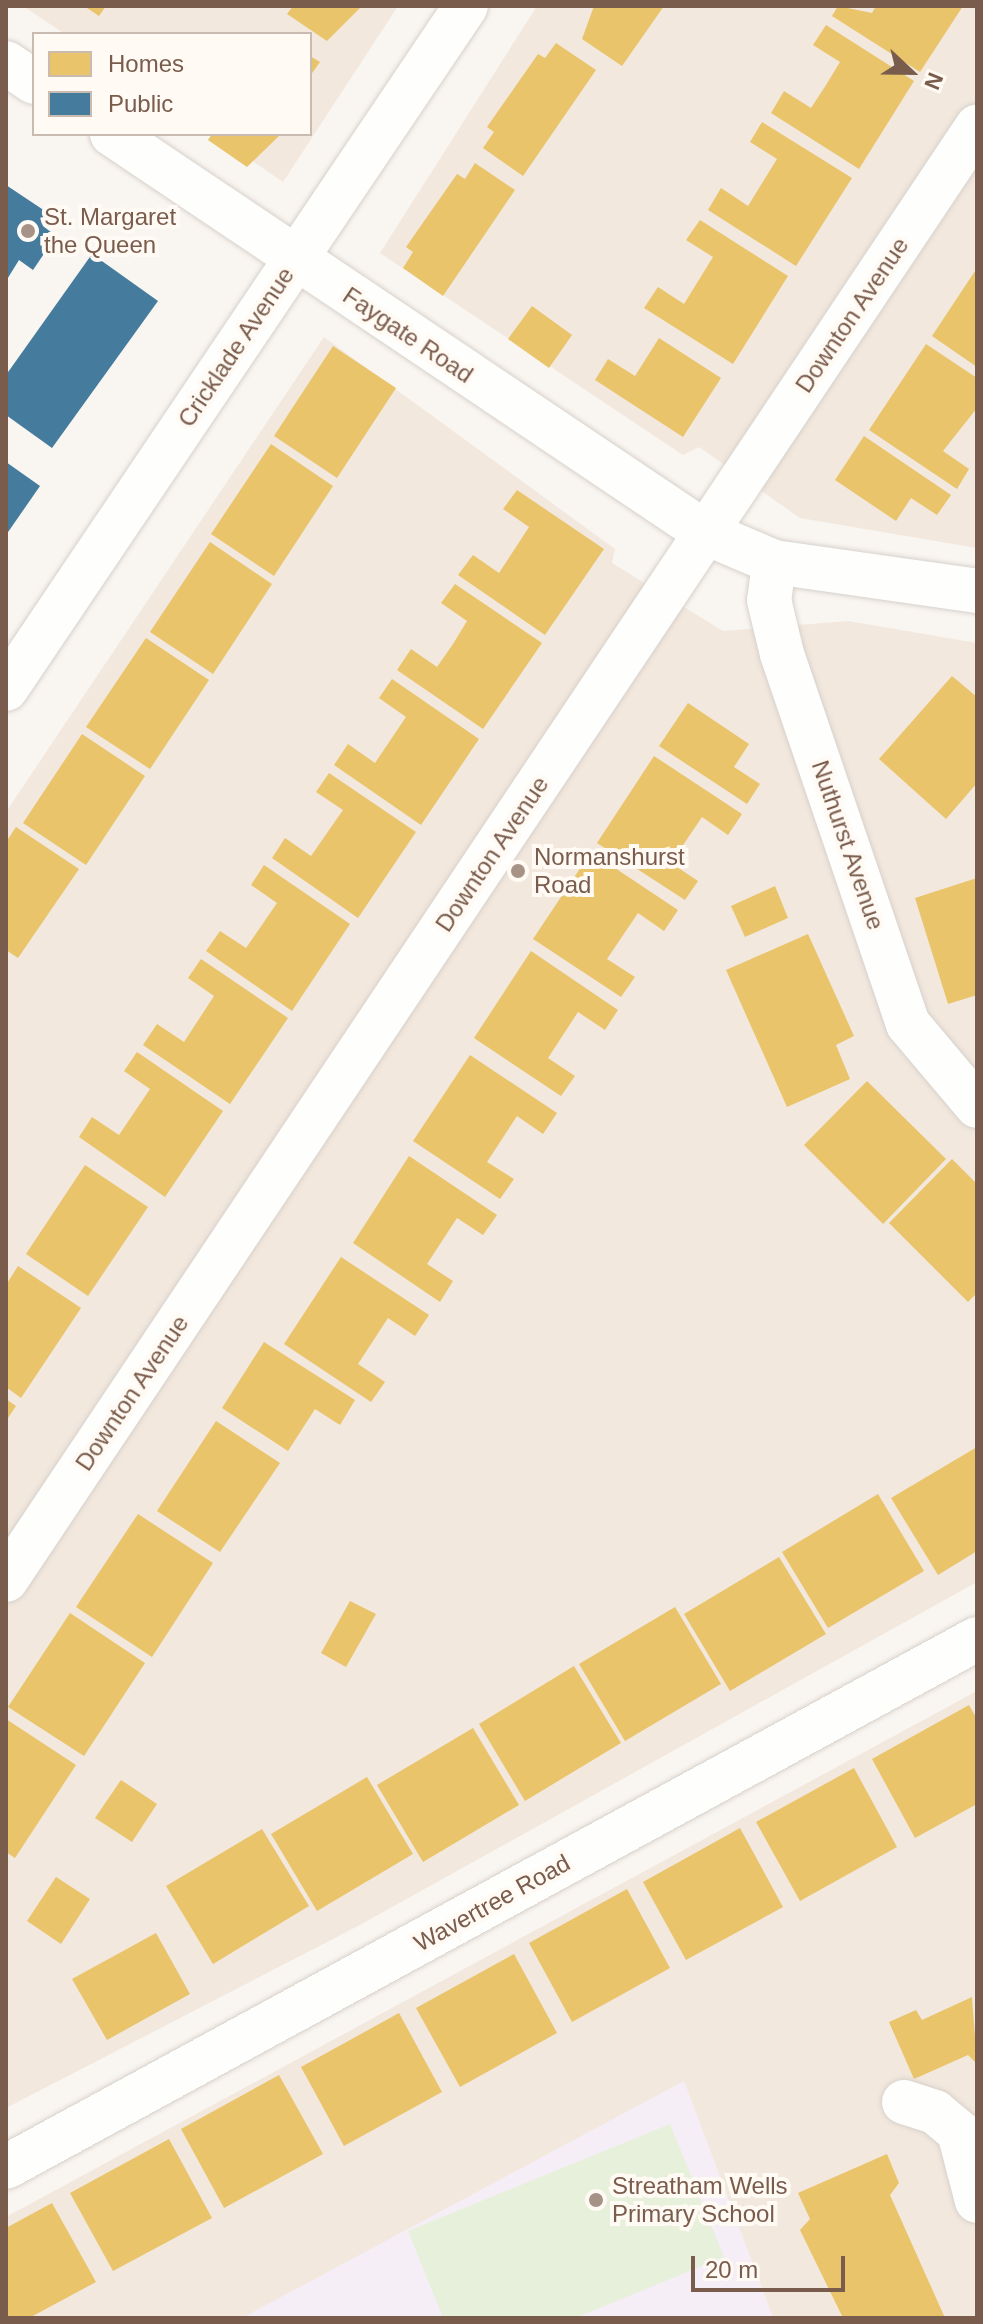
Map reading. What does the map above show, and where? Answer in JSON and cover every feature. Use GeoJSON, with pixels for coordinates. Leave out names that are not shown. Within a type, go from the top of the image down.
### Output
{"type":"FeatureCollection","features":[{"type":"Feature","properties":{"kind":"street","name":"Cricklade Avenue"},"geometry":{"type":"LineString","coordinates":[[6,689],[466,6]]}},
{"type":"Feature","properties":{"kind":"street"},"geometry":{"type":"LineString","coordinates":[[6,63],[32,81]]}},
{"type":"Feature","properties":{"kind":"street","name":"Downton Avenue"},"geometry":{"type":"LineString","coordinates":[[6,1580],[977,127]]}},
{"type":"Feature","properties":{"kind":"street","name":"Faygate Road"},"geometry":{"type":"LineString","coordinates":[[115,136],[295,260],[706,533],[774,562],[977,591]]}},
{"type":"Feature","properties":{"kind":"street","name":"Nuthurst Avenue"},"geometry":{"type":"LineString","coordinates":[[774,562],[769,600],[782,654],[908,1024],[977,1106]]}},
{"type":"Feature","properties":{"kind":"street","name":"Wavertree Road"},"geometry":{"type":"LineString","coordinates":[[6,2167],[977,1639]]}},
{"type":"Feature","properties":{"kind":"street"},"geometry":{"type":"LineString","coordinates":[[904,2102],[935,2112],[959,2132],[977,2201]]}},
{"type":"Feature","properties":{"kind":"shaded area"},"geometry":{"type":"Polygon","coordinates":[[[23,6],[398,6],[283,182],[216,136],[312,136],[312,32],[62,32],[23,6]]]}},
{"type":"Feature","properties":{"kind":"shaded area"},"geometry":{"type":"Polygon","coordinates":[[[537,6],[977,6],[977,548],[800,518],[699,447],[683,455],[380,253],[537,6]]]}},
{"type":"Feature","properties":{"kind":"shaded area"},"geometry":{"type":"Polygon","coordinates":[[[324,337],[615,549],[612,563],[723,631],[848,621],[977,643],[977,1582],[358,1926],[6,2108],[6,812],[324,337]]]}},
{"type":"Feature","properties":{"kind":"shaded area"},"geometry":{"type":"Polygon","coordinates":[[[977,1691],[977,2318],[773,2318],[686,2087],[245,2318],[6,2318],[6,2217],[977,1691]]]}},
{"type":"Feature","properties":{"kind":"shaded area","name":"Streatham Wells Primary School"},"geometry":{"type":"Polygon","coordinates":[[[684,2081],[773,2318],[242,2318],[684,2081]]]}},
{"type":"Feature","properties":{"kind":"green space"},"geometry":{"type":"Polygon","coordinates":[[[670,2124],[724,2257],[575,2318],[443,2318],[408,2231],[670,2124]]]}},
{"type":"Feature","properties":{"kind":"building: Homes"},"geometry":{"type":"Polygon","coordinates":[[[84,6],[106,6],[99,16],[84,6]]]}},
{"type":"Feature","properties":{"kind":"building: Homes"},"geometry":{"type":"Polygon","coordinates":[[[293,6],[362,6],[327,41],[287,14],[293,6]]]}},
{"type":"Feature","properties":{"kind":"building: Homes"},"geometry":{"type":"Polygon","coordinates":[[[594,6],[664,6],[622,66],[582,39],[594,6]]]}},
{"type":"Feature","properties":{"kind":"building: Homes"},"geometry":{"type":"Polygon","coordinates":[[[838,6],[872,13],[876,6],[963,6],[920,72],[832,16],[838,6]]]}},
{"type":"Feature","properties":{"kind":"building: Homes"},"geometry":{"type":"Polygon","coordinates":[[[826,25],[914,81],[859,169],[771,113],[784,91],[811,108],[826,85],[840,62],[813,45],[826,25]]]}},
{"type":"Feature","properties":{"kind":"building: Homes"},"geometry":{"type":"Polygon","coordinates":[[[556,43],[596,70],[523,176],[483,148],[494,132],[487,127],[538,54],[545,58],[556,43]]]}},
{"type":"Feature","properties":{"kind":"building: Homes"},"geometry":{"type":"Polygon","coordinates":[[[312,57],[320,62],[312,73],[312,57]]]}},
{"type":"Feature","properties":{"kind":"building: Homes"},"geometry":{"type":"Polygon","coordinates":[[[762,122],[852,178],[796,266],[708,210],[721,188],[748,206],[777,159],[750,142],[762,122]]]}},
{"type":"Feature","properties":{"kind":"building: Homes"},"geometry":{"type":"Polygon","coordinates":[[[211,136],[279,136],[247,167],[208,140],[211,136]]]}},
{"type":"Feature","properties":{"kind":"building: Homes"},"geometry":{"type":"Polygon","coordinates":[[[475,163],[515,190],[443,296],[403,268],[413,252],[406,247],[457,174],[465,179],[475,163]]]}},
{"type":"Feature","properties":{"kind":"building: Homes"},"geometry":{"type":"Polygon","coordinates":[[[700,220],[788,276],[733,364],[644,308],[658,287],[684,304],[713,257],[686,240],[700,220]]]}},
{"type":"Feature","properties":{"kind":"building: Homes"},"geometry":{"type":"Polygon","coordinates":[[[977,268],[977,367],[932,336],[977,268]]]}},
{"type":"Feature","properties":{"kind":"building: Homes"},"geometry":{"type":"Polygon","coordinates":[[[532,306],[572,335],[549,368],[508,339],[532,306]]]}},
{"type":"Feature","properties":{"kind":"building: Homes"},"geometry":{"type":"Polygon","coordinates":[[[659,338],[721,378],[683,437],[595,380],[608,359],[635,376],[659,338]]]}},
{"type":"Feature","properties":{"kind":"building: Homes"},"geometry":{"type":"Polygon","coordinates":[[[926,344],[977,378],[977,408],[943,451],[969,469],[957,489],[869,430],[926,344]]]}},
{"type":"Feature","properties":{"kind":"building: Homes"},"geometry":{"type":"Polygon","coordinates":[[[333,346],[396,388],[337,478],[274,436],[333,346]]]}},
{"type":"Feature","properties":{"kind":"building: Homes"},"geometry":{"type":"Polygon","coordinates":[[[864,436],[951,495],[937,515],[911,498],[896,521],[835,480],[864,436]]]}},
{"type":"Feature","properties":{"kind":"building: Homes"},"geometry":{"type":"Polygon","coordinates":[[[271,444],[333,486],[274,576],[211,534],[271,444]]]}},
{"type":"Feature","properties":{"kind":"building: Homes"},"geometry":{"type":"Polygon","coordinates":[[[517,490],[604,549],[545,635],[458,575],[473,555],[499,573],[529,527],[503,509],[517,490]]]}},
{"type":"Feature","properties":{"kind":"building: Homes"},"geometry":{"type":"Polygon","coordinates":[[[210,542],[272,584],[213,674],[150,632],[210,542]]]}},
{"type":"Feature","properties":{"kind":"building: Homes"},"geometry":{"type":"Polygon","coordinates":[[[455,584],[542,643],[483,729],[397,670],[411,649],[437,667],[453,644],[467,621],[441,603],[455,584]]]}},
{"type":"Feature","properties":{"kind":"building: Homes"},"geometry":{"type":"Polygon","coordinates":[[[146,638],[209,680],[150,769],[86,727],[146,638]]]}},
{"type":"Feature","properties":{"kind":"building: Homes"},"geometry":{"type":"Polygon","coordinates":[[[952,676],[977,697],[977,783],[946,819],[879,759],[952,676]]]}},
{"type":"Feature","properties":{"kind":"building: Homes"},"geometry":{"type":"Polygon","coordinates":[[[392,679],[479,739],[421,825],[334,765],[348,744],[375,763],[406,717],[379,698],[392,679]]]}},
{"type":"Feature","properties":{"kind":"building: Homes"},"geometry":{"type":"Polygon","coordinates":[[[688,703],[749,744],[734,767],[760,784],[747,804],[659,746],[688,703]]]}},
{"type":"Feature","properties":{"kind":"building: Homes"},"geometry":{"type":"Polygon","coordinates":[[[82,734],[145,776],[86,865],[23,823],[82,734]]]}},
{"type":"Feature","properties":{"kind":"building: Homes"},"geometry":{"type":"Polygon","coordinates":[[[654,756],[742,814],[728,835],[702,817],[671,863],[698,881],[685,900],[597,843],[654,756]]]}},
{"type":"Feature","properties":{"kind":"building: Homes"},"geometry":{"type":"Polygon","coordinates":[[[329,773],[416,832],[358,918],[272,858],[285,838],[311,856],[343,810],[316,792],[329,773]]]}},
{"type":"Feature","properties":{"kind":"building: Homes"},"geometry":{"type":"Polygon","coordinates":[[[16,827],[79,869],[18,958],[6,950],[6,842],[16,827]]]}},
{"type":"Feature","properties":{"kind":"building: Homes"},"geometry":{"type":"Polygon","coordinates":[[[591,852],[678,910],[664,931],[638,913],[607,959],[635,977],[621,997],[533,939],[591,852]]]}},
{"type":"Feature","properties":{"kind":"building: Homes"},"geometry":{"type":"Polygon","coordinates":[[[264,865],[350,924],[292,1011],[206,951],[220,931],[246,948],[277,903],[251,885],[264,865]]]}},
{"type":"Feature","properties":{"kind":"building: Homes"},"geometry":{"type":"Polygon","coordinates":[[[977,878],[977,995],[948,1004],[915,898],[977,878]]]}},
{"type":"Feature","properties":{"kind":"building: Homes"},"geometry":{"type":"Polygon","coordinates":[[[775,886],[788,918],[745,937],[731,906],[775,886]]]}},
{"type":"Feature","properties":{"kind":"building: Homes"},"geometry":{"type":"Polygon","coordinates":[[[808,934],[854,1036],[836,1045],[850,1079],[787,1107],[726,970],[808,934]]]}},
{"type":"Feature","properties":{"kind":"building: Homes"},"geometry":{"type":"Polygon","coordinates":[[[531,951],[618,1010],[605,1030],[578,1012],[548,1058],[575,1076],[561,1096],[474,1038],[531,951]]]}},
{"type":"Feature","properties":{"kind":"building: Homes"},"geometry":{"type":"Polygon","coordinates":[[[201,959],[288,1018],[230,1104],[143,1045],[157,1024],[184,1042],[214,996],[188,978],[201,959]]]}},
{"type":"Feature","properties":{"kind":"building: Homes"},"geometry":{"type":"Polygon","coordinates":[[[137,1052],[223,1111],[165,1197],[79,1137],[92,1117],[119,1135],[150,1089],[124,1071],[137,1052]]]}},
{"type":"Feature","properties":{"kind":"building: Homes"},"geometry":{"type":"Polygon","coordinates":[[[470,1055],[557,1113],[543,1134],[517,1116],[487,1162],[514,1179],[500,1199],[413,1141],[470,1055]]]}},
{"type":"Feature","properties":{"kind":"building: Homes"},"geometry":{"type":"Polygon","coordinates":[[[867,1081],[946,1159],[883,1224],[804,1145],[867,1081]]]}},
{"type":"Feature","properties":{"kind":"building: Homes"},"geometry":{"type":"Polygon","coordinates":[[[409,1156],[497,1215],[483,1235],[457,1218],[427,1264],[453,1281],[440,1302],[353,1243],[409,1156]]]}},
{"type":"Feature","properties":{"kind":"building: Homes"},"geometry":{"type":"Polygon","coordinates":[[[952,1159],[977,1184],[977,1293],[968,1302],[889,1223],[952,1159]]]}},
{"type":"Feature","properties":{"kind":"building: Homes"},"geometry":{"type":"Polygon","coordinates":[[[85,1165],[148,1207],[88,1296],[26,1254],[85,1165]]]}},
{"type":"Feature","properties":{"kind":"building: Homes"},"geometry":{"type":"Polygon","coordinates":[[[341,1257],[429,1315],[415,1336],[388,1318],[358,1364],[385,1382],[371,1402],[284,1344],[341,1257]]]}},
{"type":"Feature","properties":{"kind":"building: Homes"},"geometry":{"type":"Polygon","coordinates":[[[18,1266],[81,1308],[21,1398],[6,1387],[6,1285],[18,1266]]]}},
{"type":"Feature","properties":{"kind":"building: Homes"},"geometry":{"type":"Polygon","coordinates":[[[264,1342],[355,1400],[340,1425],[315,1409],[288,1451],[222,1408],[264,1342]]]}},
{"type":"Feature","properties":{"kind":"building: Homes"},"geometry":{"type":"Polygon","coordinates":[[[6,1399],[16,1406],[6,1421],[6,1399]]]}},
{"type":"Feature","properties":{"kind":"building: Homes"},"geometry":{"type":"Polygon","coordinates":[[[216,1421],[280,1463],[220,1552],[157,1511],[216,1421]]]}},
{"type":"Feature","properties":{"kind":"building: Homes"},"geometry":{"type":"Polygon","coordinates":[[[977,1447],[977,1551],[938,1575],[891,1498],[977,1447]]]}},
{"type":"Feature","properties":{"kind":"building: Homes"},"geometry":{"type":"Polygon","coordinates":[[[878,1494],[924,1571],[828,1628],[782,1552],[878,1494]]]}},
{"type":"Feature","properties":{"kind":"building: Homes"},"geometry":{"type":"Polygon","coordinates":[[[138,1514],[213,1563],[152,1657],[76,1607],[138,1514]]]}},
{"type":"Feature","properties":{"kind":"building: Homes"},"geometry":{"type":"Polygon","coordinates":[[[779,1557],[826,1634],[730,1691],[684,1614],[779,1557]]]}},
{"type":"Feature","properties":{"kind":"building: Homes"},"geometry":{"type":"Polygon","coordinates":[[[350,1601],[376,1614],[346,1667],[321,1653],[350,1601]]]}},
{"type":"Feature","properties":{"kind":"building: Homes"},"geometry":{"type":"Polygon","coordinates":[[[675,1607],[721,1684],[625,1741],[579,1664],[675,1607]]]}},
{"type":"Feature","properties":{"kind":"building: Homes"},"geometry":{"type":"Polygon","coordinates":[[[70,1613],[145,1663],[84,1756],[8,1707],[70,1613]]]}},
{"type":"Feature","properties":{"kind":"building: Homes"},"geometry":{"type":"Polygon","coordinates":[[[574,1666],[621,1743],[525,1801],[479,1724],[574,1666]]]}},
{"type":"Feature","properties":{"kind":"building: Homes"},"geometry":{"type":"Polygon","coordinates":[[[969,1705],[977,1719],[977,1804],[915,1838],[872,1759],[969,1705]]]}},
{"type":"Feature","properties":{"kind":"building: Homes"},"geometry":{"type":"Polygon","coordinates":[[[6,1719],[76,1765],[15,1858],[6,1852],[6,1719]]]}},
{"type":"Feature","properties":{"kind":"building: Homes"},"geometry":{"type":"Polygon","coordinates":[[[473,1728],[519,1805],[423,1862],[377,1785],[473,1728]]]}},
{"type":"Feature","properties":{"kind":"building: Homes"},"geometry":{"type":"Polygon","coordinates":[[[854,1768],[897,1847],[800,1901],[756,1822],[854,1768]]]}},
{"type":"Feature","properties":{"kind":"building: Homes"},"geometry":{"type":"Polygon","coordinates":[[[367,1777],[413,1854],[317,1911],[271,1834],[367,1777]]]}},
{"type":"Feature","properties":{"kind":"building: Homes"},"geometry":{"type":"Polygon","coordinates":[[[121,1780],[157,1804],[132,1842],[95,1818],[121,1780]]]}},
{"type":"Feature","properties":{"kind":"building: Homes"},"geometry":{"type":"Polygon","coordinates":[[[740,1828],[783,1907],[686,1960],[643,1882],[740,1828]]]}},
{"type":"Feature","properties":{"kind":"building: Homes"},"geometry":{"type":"Polygon","coordinates":[[[262,1829],[309,1906],[213,1964],[166,1886],[262,1829]]]}},
{"type":"Feature","properties":{"kind":"building: Homes"},"geometry":{"type":"Polygon","coordinates":[[[56,1877],[90,1899],[61,1944],[27,1921],[56,1877]]]}},
{"type":"Feature","properties":{"kind":"building: Homes"},"geometry":{"type":"Polygon","coordinates":[[[627,1889],[670,1968],[572,2022],[529,1943],[627,1889]]]}},
{"type":"Feature","properties":{"kind":"building: Homes"},"geometry":{"type":"Polygon","coordinates":[[[156,1933],[190,1994],[107,2040],[72,1979],[156,1933]]]}},
{"type":"Feature","properties":{"kind":"building: Homes"},"geometry":{"type":"Polygon","coordinates":[[[514,1954],[557,2033],[460,2087],[416,2008],[514,1954]]]}},
{"type":"Feature","properties":{"kind":"building: Homes"},"geometry":{"type":"Polygon","coordinates":[[[972,1997],[977,2064],[968,2055],[914,2079],[889,2022],[916,2010],[922,2020],[972,1997]]]}},
{"type":"Feature","properties":{"kind":"building: Homes"},"geometry":{"type":"Polygon","coordinates":[[[399,2013],[442,2092],[344,2146],[301,2067],[399,2013]]]}},
{"type":"Feature","properties":{"kind":"building: Homes"},"geometry":{"type":"Polygon","coordinates":[[[279,2075],[323,2154],[224,2208],[181,2129],[279,2075]]]}},
{"type":"Feature","properties":{"kind":"building: Homes"},"geometry":{"type":"Polygon","coordinates":[[[169,2139],[212,2218],[113,2271],[70,2193],[169,2139]]]}},
{"type":"Feature","properties":{"kind":"building: Homes"},"geometry":{"type":"Polygon","coordinates":[[[887,2154],[899,2183],[890,2195],[945,2318],[843,2318],[800,2230],[810,2219],[798,2193],[887,2154]]]}},
{"type":"Feature","properties":{"kind":"building: Homes"},"geometry":{"type":"Polygon","coordinates":[[[52,2203],[96,2282],[29,2318],[6,2318],[6,2228],[52,2203]]]}},
{"type":"Feature","properties":{"kind":"building: Public","name":"St. Margaret the Queen"},"geometry":{"type":"Polygon","coordinates":[[[6,185],[51,215],[43,226],[56,236],[33,270],[19,260],[6,281],[6,185]]]}},
{"type":"Feature","properties":{"kind":"building: Public"},"geometry":{"type":"Polygon","coordinates":[[[92,254],[158,301],[52,448],[6,415],[6,375],[92,254]]]}},
{"type":"Feature","properties":{"kind":"building: Public"},"geometry":{"type":"Polygon","coordinates":[[[6,462],[40,486],[6,535],[6,462]]]}},
{"type":"Feature","properties":{"kind":"place","name":"St. Margaret the Queen"},"geometry":{"type":"Point","coordinates":[28,231]}},
{"type":"Feature","properties":{"kind":"place","name":"Normanshurst Road"},"geometry":{"type":"Point","coordinates":[518,871]}},
{"type":"Feature","properties":{"kind":"place","name":"Streatham Wells Primary School"},"geometry":{"type":"Point","coordinates":[596,2200]}}]}
